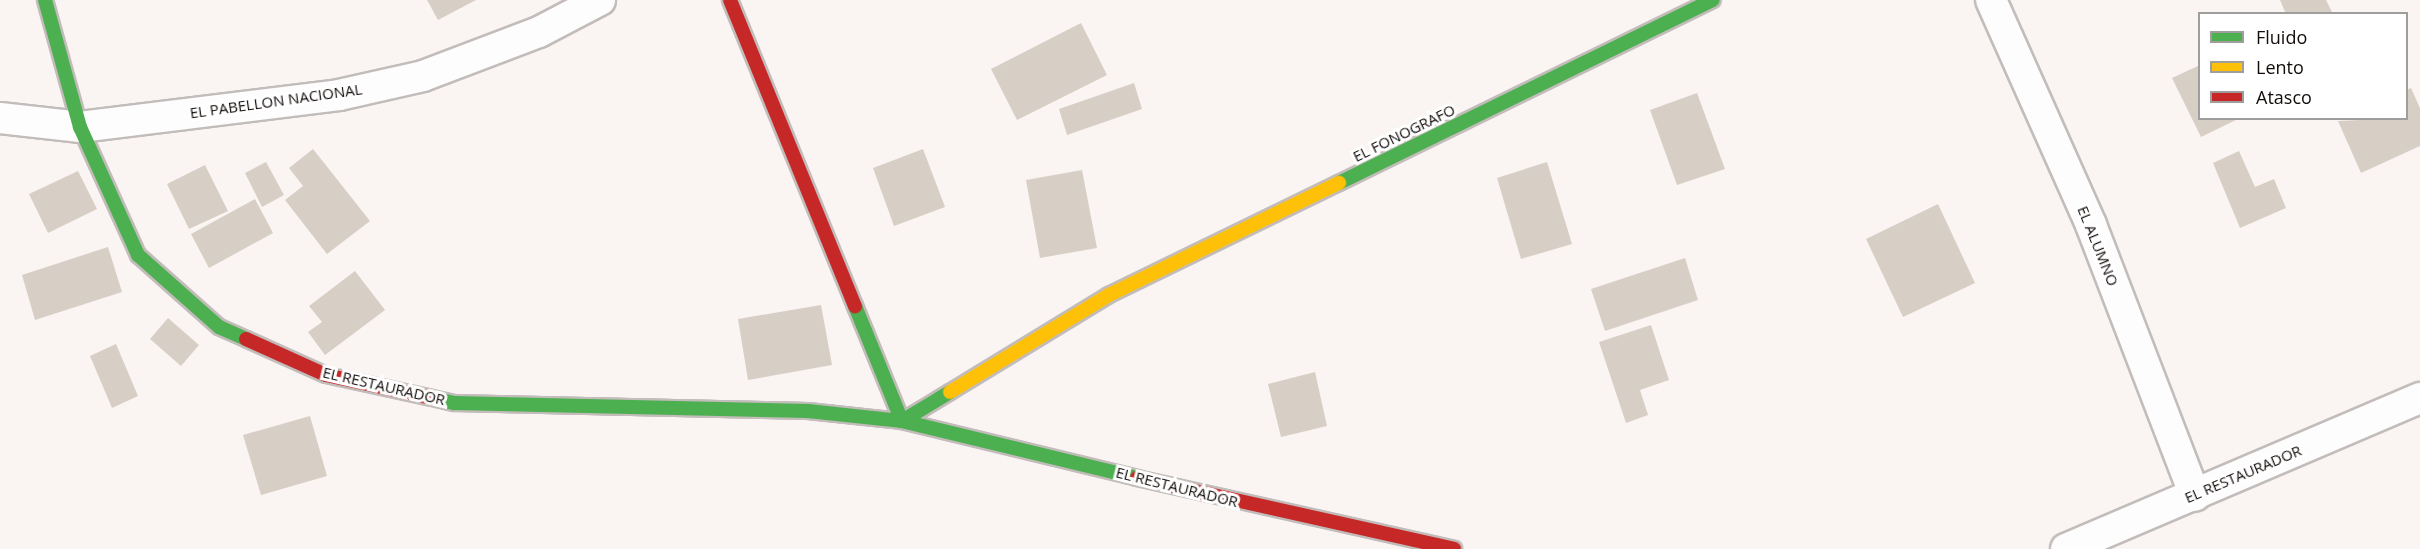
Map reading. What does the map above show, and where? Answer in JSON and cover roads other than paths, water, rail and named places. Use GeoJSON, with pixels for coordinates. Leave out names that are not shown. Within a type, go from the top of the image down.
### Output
{"type":"FeatureCollection","features":[{"type":"Feature","properties":{"kind":"street","name":"EL RESTAURADOR"},"geometry":{"type":"LineString","coordinates":[[45,0],[80,127],[138,255],[219,327],[326,375],[454,403],[808,411],[902,421],[1244,504],[1454,549]]}},
{"type":"Feature","properties":{"kind":"street","name":"EL PABELLON NACIONAL"},"geometry":{"type":"LineString","coordinates":[[0,118],[80,127],[339,95],[423,76],[539,32],[600,0]]}},
{"type":"Feature","properties":{"kind":"street"},"geometry":{"type":"LineString","coordinates":[[730,0],[902,421]]}},
{"type":"Feature","properties":{"kind":"street","name":"EL FONOGRAFO"},"geometry":{"type":"LineString","coordinates":[[902,421],[1109,295],[1713,0]]}},
{"type":"Feature","properties":{"kind":"street","name":"EL ALUMNO"},"geometry":{"type":"LineString","coordinates":[[1991,0],[2091,225],[2195,496]]}},
{"type":"Feature","properties":{"kind":"street","name":"EL RESTAURADOR"},"geometry":{"type":"LineString","coordinates":[[2066,549],[2195,496],[2420,398]]}}]}
